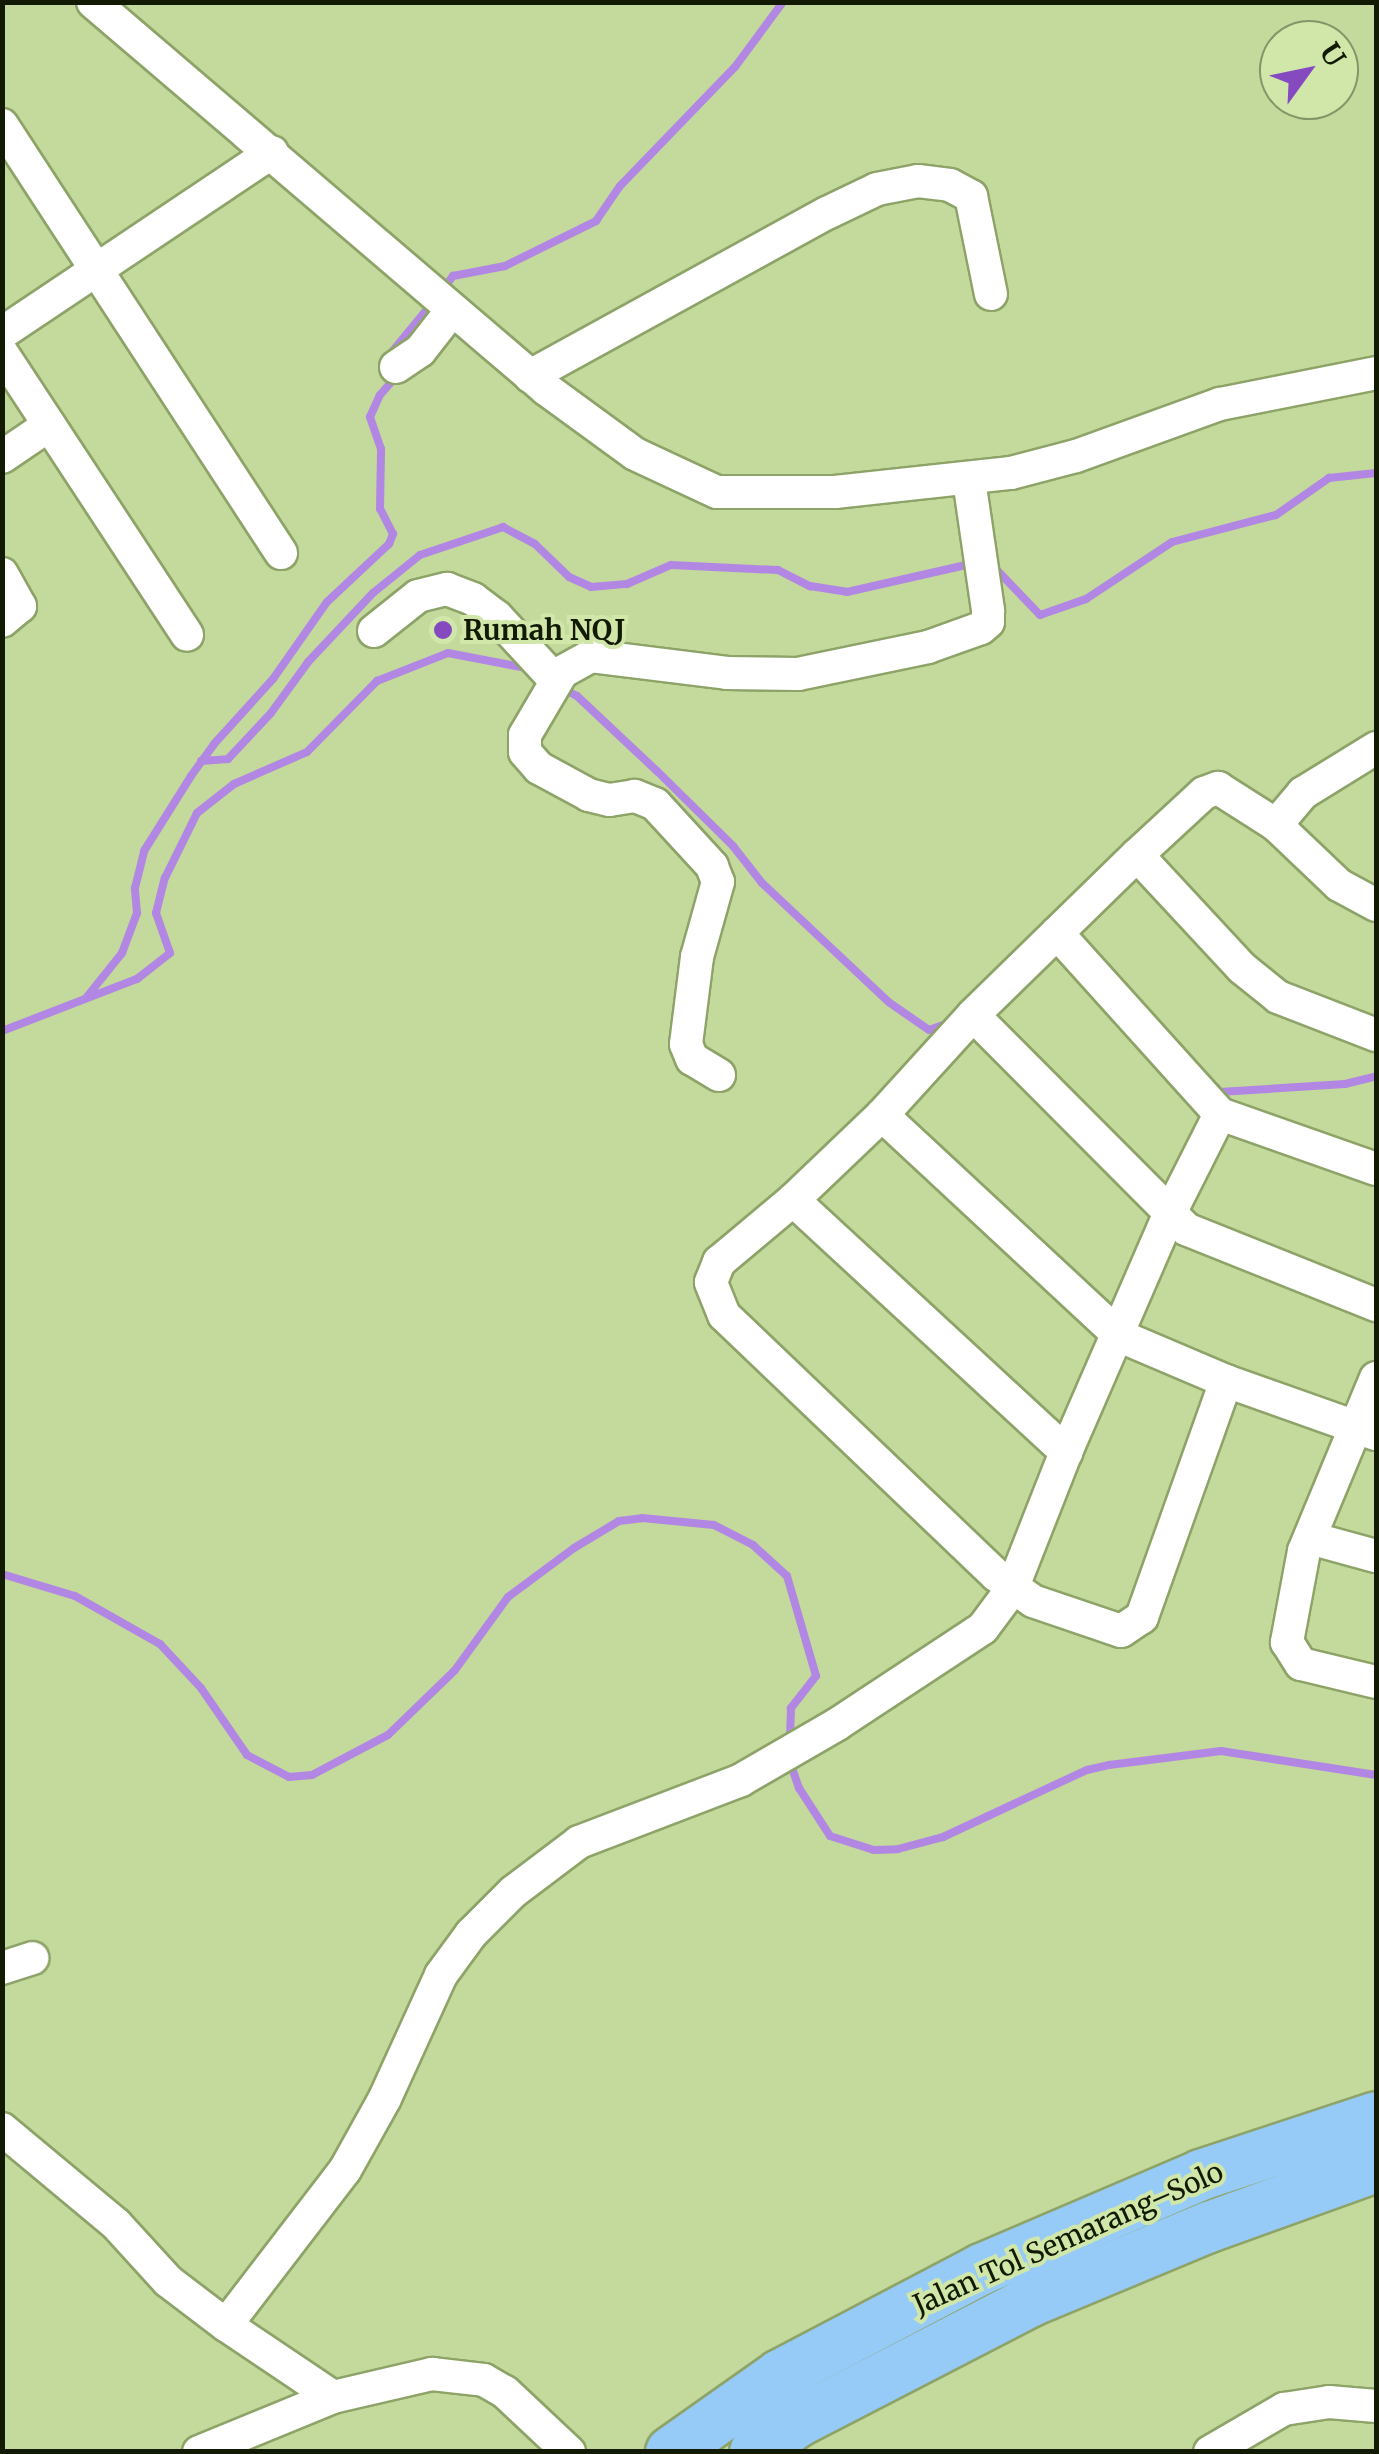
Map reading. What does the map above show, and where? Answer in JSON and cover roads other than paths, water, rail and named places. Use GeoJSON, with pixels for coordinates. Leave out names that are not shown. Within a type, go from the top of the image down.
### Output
{"type":"FeatureCollection","features":[{"type":"Feature","properties":{"kind":"highway","name":"Jalan Tol Semarang–Solo"},"geometry":{"type":"LineString","coordinates":[[672,2452],[780,2375],[982,2269],[1201,2175],[1376,2117]]}},
{"type":"Feature","properties":{"kind":"highway","name":"Jalan Tol Semarang–Solo"},"geometry":{"type":"LineString","coordinates":[[754,2452],[797,2422],[1031,2301],[1209,2226],[1376,2167]]}},
{"type":"Feature","properties":{"kind":"street"},"geometry":{"type":"LineString","coordinates":[[94,2],[530,376],[635,454],[717,492],[836,492],[969,480],[1076,456],[1220,404],[1376,373]]}},
{"type":"Feature","properties":{"kind":"street"},"geometry":{"type":"LineString","coordinates":[[2,125],[281,553]]}},
{"type":"Feature","properties":{"kind":"street"},"geometry":{"type":"LineString","coordinates":[[2,333],[99,272],[272,152]]}},
{"type":"Feature","properties":{"kind":"street"},"geometry":{"type":"LineString","coordinates":[[530,376],[827,213],[876,190],[918,181],[950,185],[972,196],[991,294]]}},
{"type":"Feature","properties":{"kind":"street"},"geometry":{"type":"LineString","coordinates":[[396,367],[420,351],[441,301]]}},
{"type":"Feature","properties":{"kind":"street"},"geometry":{"type":"LineString","coordinates":[[2,353],[187,635]]}},
{"type":"Feature","properties":{"kind":"street"},"geometry":{"type":"LineString","coordinates":[[2,457],[50,425]]}},
{"type":"Feature","properties":{"kind":"street"},"geometry":{"type":"LineString","coordinates":[[719,1076],[692,1059],[686,1044],[697,957],[716,892],[716,873],[655,804],[635,796],[609,800],[589,795],[530,760],[522,745],[525,735],[554,685],[571,665],[603,654],[728,674],[798,674],[968,635],[988,622],[969,480]]}},
{"type":"Feature","properties":{"kind":"street"},"geometry":{"type":"LineString","coordinates":[[2,574],[20,606],[2,621]]}},
{"type":"Feature","properties":{"kind":"street"},"geometry":{"type":"LineString","coordinates":[[374,631],[418,596],[447,589],[472,599],[497,617],[554,685]]}},
{"type":"Feature","properties":{"kind":"street"},"geometry":{"type":"LineString","coordinates":[[1276,825],[1304,793],[1362,772],[1376,748]]}},
{"type":"Feature","properties":{"kind":"street"},"geometry":{"type":"LineString","coordinates":[[1226,1381],[1142,1617],[1121,1632],[1033,1601],[1012,1589],[724,1315],[711,1282],[719,1262],[793,1200],[882,1114],[973,1015],[1204,793],[1218,788],[1276,825],[1339,885],[1376,904]]}},
{"type":"Feature","properties":{"kind":"street"},"geometry":{"type":"LineString","coordinates":[[1137,855],[1242,968],[1278,997],[1376,1036]]}},
{"type":"Feature","properties":{"kind":"street"},"geometry":{"type":"LineString","coordinates":[[1058,933],[1220,1114],[1376,1169]]}},
{"type":"Feature","properties":{"kind":"street"},"geometry":{"type":"LineString","coordinates":[[973,1015],[1186,1229],[1376,1305]]}},
{"type":"Feature","properties":{"kind":"street"},"geometry":{"type":"LineString","coordinates":[[882,1114],[1120,1336],[1226,1381],[1366,1432]]}},
{"type":"Feature","properties":{"kind":"street"},"geometry":{"type":"LineString","coordinates":[[226,2325],[346,2170],[385,2098],[423,2006],[455,1954],[489,1914],[579,1842],[697,1800],[790,1752],[983,1628],[1012,1589],[1066,1452],[1120,1336],[1169,1215],[1220,1114]]}},
{"type":"Feature","properties":{"kind":"street"},"geometry":{"type":"LineString","coordinates":[[793,1200],[1066,1452]]}},
{"type":"Feature","properties":{"kind":"street"},"geometry":{"type":"LineString","coordinates":[[1376,1378],[1366,1432],[1310,1538],[1286,1629],[1292,1654],[1302,1664],[1376,1682]]}},
{"type":"Feature","properties":{"kind":"street"},"geometry":{"type":"LineString","coordinates":[[1310,1538],[1376,1556]]}},
{"type":"Feature","properties":{"kind":"street"},"geometry":{"type":"LineString","coordinates":[[2,2128],[116,2224],[168,2280],[333,2398]]}},
{"type":"Feature","properties":{"kind":"street"},"geometry":{"type":"LineString","coordinates":[[199,2452],[333,2398],[432,2374],[484,2380],[505,2392],[569,2452]]}},
{"type":"Feature","properties":{"kind":"street"},"geometry":{"type":"LineString","coordinates":[[1210,2452],[1241,2442],[1284,2409],[1304,2405],[1376,2406]]}},
{"type":"Feature","properties":{"kind":"waterway"},"geometry":{"type":"LineString","coordinates":[[442,291],[453,276],[505,266],[596,221],[620,186],[735,67],[783,2]]}},
{"type":"Feature","properties":{"kind":"waterway"},"geometry":{"type":"LineString","coordinates":[[391,353],[433,302]]}},
{"type":"Feature","properties":{"kind":"waterway"},"geometry":{"type":"LineString","coordinates":[[86,998],[122,953],[137,913],[135,888],[144,851],[191,776],[214,744],[273,679],[327,602],[389,544],[393,534],[380,509],[381,449],[370,417],[393,375]]}},
{"type":"Feature","properties":{"kind":"waterway"},"geometry":{"type":"LineString","coordinates":[[993,566],[1040,615],[1086,599],[1172,542],[1276,515],[1329,478],[1376,473]]}},
{"type":"Feature","properties":{"kind":"waterway"},"geometry":{"type":"LineString","coordinates":[[201,761],[228,759],[271,713],[308,662],[373,593],[420,555],[503,527],[535,544],[569,577],[591,587],[627,584],[671,565],[778,570],[810,586],[847,592],[975,563]]}},
{"type":"Feature","properties":{"kind":"waterway"},"geometry":{"type":"LineString","coordinates":[[2,1031],[137,979],[170,953],[156,913],[165,878],[197,813],[234,784],[307,752],[377,681],[448,653],[526,668]]}},
{"type":"Feature","properties":{"kind":"waterway"},"geometry":{"type":"LineString","coordinates":[[560,687],[577,696],[657,771],[733,846],[762,883],[890,1003],[929,1030],[948,1023]]}},
{"type":"Feature","properties":{"kind":"waterway"},"geometry":{"type":"LineString","coordinates":[[1216,1087],[1220,1092],[1345,1084],[1376,1076]]}},
{"type":"Feature","properties":{"kind":"waterway"},"geometry":{"type":"LineString","coordinates":[[2,1574],[75,1596],[160,1644],[201,1688],[247,1755],[289,1777],[312,1775],[388,1735],[455,1670],[508,1597],[574,1548],[619,1521],[642,1518],[714,1525],[753,1545],[787,1576],[816,1676],[791,1708],[790,1738]]}},
{"type":"Feature","properties":{"kind":"waterway"},"geometry":{"type":"LineString","coordinates":[[790,1762],[799,1788],[830,1836],[874,1850],[898,1849],[943,1837],[1087,1770],[1109,1765],[1221,1751],[1376,1775]]}},
{"type":"Feature","properties":{"kind":"place","name":"Rumah NQJ"},"geometry":{"type":"Point","coordinates":[443,630]}}]}
